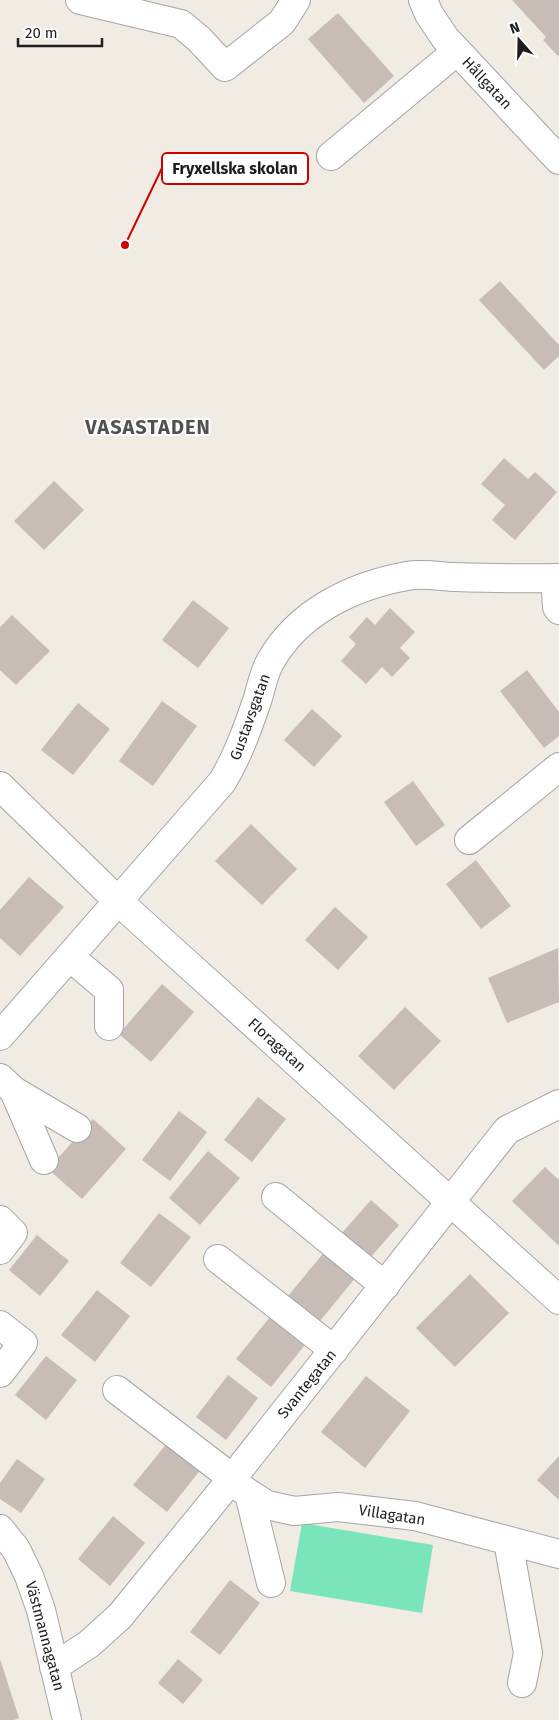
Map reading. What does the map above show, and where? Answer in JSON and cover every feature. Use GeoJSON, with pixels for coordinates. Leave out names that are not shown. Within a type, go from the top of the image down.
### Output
{"type":"FeatureCollection","features":[{"type":"Feature","properties":{"kind":"street"},"geometry":{"type":"LineString","coordinates":[[80,0],[181,24],[225,67],[282,22],[296,0]]}},
{"type":"Feature","properties":{"kind":"street","name":"Hållgatan"},"geometry":{"type":"LineString","coordinates":[[422,0],[445,38],[559,160]]}},
{"type":"Feature","properties":{"kind":"street"},"geometry":{"type":"LineString","coordinates":[[331,156],[457,51]]}},
{"type":"Feature","properties":{"kind":"street","name":"Gustavsgatan"},"geometry":{"type":"LineString","coordinates":[[0,1036],[222,782],[232,767],[243,742],[269,663],[292,631],[304,620],[325,605],[350,592],[408,576],[557,578]]}},
{"type":"Feature","properties":{"kind":"street"},"geometry":{"type":"LineString","coordinates":[[557,578],[557,608],[559,610]]}},
{"type":"Feature","properties":{"kind":"street"},"geometry":{"type":"LineString","coordinates":[[469,840],[559,767]]}},
{"type":"Feature","properties":{"kind":"street","name":"Floragatan"},"geometry":{"type":"LineString","coordinates":[[0,786],[119,902],[559,1300]]}},
{"type":"Feature","properties":{"kind":"street"},"geometry":{"type":"LineString","coordinates":[[70,957],[109,990],[109,1026]]}},
{"type":"Feature","properties":{"kind":"street"},"geometry":{"type":"LineString","coordinates":[[7,1084],[76,1128]]}},
{"type":"Feature","properties":{"kind":"street"},"geometry":{"type":"LineString","coordinates":[[7,1084],[44,1160]]}},
{"type":"Feature","properties":{"kind":"street","name":"Svantegatan"},"geometry":{"type":"LineString","coordinates":[[54,1667],[89,1644],[120,1616],[237,1484],[334,1350],[507,1130],[559,1104]]}},
{"type":"Feature","properties":{"kind":"street"},"geometry":{"type":"LineString","coordinates":[[276,1196],[385,1286]]}},
{"type":"Feature","properties":{"kind":"street"},"geometry":{"type":"LineString","coordinates":[[0,1220],[13,1233],[0,1250]]}},
{"type":"Feature","properties":{"kind":"street"},"geometry":{"type":"LineString","coordinates":[[218,1259],[334,1350]]}},
{"type":"Feature","properties":{"kind":"street"},"geometry":{"type":"LineString","coordinates":[[0,1325],[23,1343],[0,1373]]}},
{"type":"Feature","properties":{"kind":"street","name":"Villagatan"},"geometry":{"type":"LineString","coordinates":[[117,1390],[266,1505],[294,1511],[338,1508],[415,1516],[559,1554]]}},
{"type":"Feature","properties":{"kind":"street"},"geometry":{"type":"LineString","coordinates":[[237,1484],[271,1583]]}},
{"type":"Feature","properties":{"kind":"street","name":"Västmannagatan"},"geometry":{"type":"LineString","coordinates":[[0,1529],[16,1549],[29,1576],[41,1610],[67,1720]]}},
{"type":"Feature","properties":{"kind":"street"},"geometry":{"type":"LineString","coordinates":[[508,1540],[528,1653],[522,1683]]}},
{"type":"Feature","properties":{"kind":"green space"},"geometry":{"type":"Polygon","coordinates":[[[302,1523],[433,1545],[422,1613],[290,1591],[302,1523]]]}},
{"type":"Feature","properties":{"kind":"building"},"geometry":{"type":"Polygon","coordinates":[[[512,0],[559,0],[559,57],[543,40],[546,37],[512,0]]]}},
{"type":"Feature","properties":{"kind":"building"},"geometry":{"type":"Polygon","coordinates":[[[338,13],[394,76],[364,103],[308,39],[338,13]]]}},
{"type":"Feature","properties":{"kind":"building"},"geometry":{"type":"Polygon","coordinates":[[[500,281],[559,345],[559,356],[544,370],[479,300],[500,281]]]}},
{"type":"Feature","properties":{"kind":"building"},"geometry":{"type":"Polygon","coordinates":[[[504,458],[528,479],[535,472],[557,492],[515,540],[492,520],[505,505],[481,484],[504,458]]]}},
{"type":"Feature","properties":{"kind":"building"},"geometry":{"type":"Polygon","coordinates":[[[54,481],[84,510],[44,550],[14,521],[54,481]]]}},
{"type":"Feature","properties":{"kind":"building"},"geometry":{"type":"Polygon","coordinates":[[[193,600],[229,628],[198,668],[162,640],[193,600]]]}},
{"type":"Feature","properties":{"kind":"building"},"geometry":{"type":"Polygon","coordinates":[[[390,608],[415,632],[400,648],[410,658],[392,677],[382,667],[366,684],[341,661],[356,644],[349,637],[367,617],[375,625],[390,608]]]}},
{"type":"Feature","properties":{"kind":"building"},"geometry":{"type":"Polygon","coordinates":[[[12,615],[50,651],[16,685],[0,670],[0,627],[12,615]]]}},
{"type":"Feature","properties":{"kind":"building"},"geometry":{"type":"Polygon","coordinates":[[[527,670],[559,712],[559,736],[544,748],[500,691],[527,670]]]}},
{"type":"Feature","properties":{"kind":"building"},"geometry":{"type":"Polygon","coordinates":[[[162,701],[197,726],[153,786],[119,761],[162,701]]]}},
{"type":"Feature","properties":{"kind":"building"},"geometry":{"type":"Polygon","coordinates":[[[78,703],[110,729],[73,775],[41,750],[78,703]]]}},
{"type":"Feature","properties":{"kind":"building"},"geometry":{"type":"Polygon","coordinates":[[[312,709],[342,736],[314,767],[284,740],[312,709]]]}},
{"type":"Feature","properties":{"kind":"building"},"geometry":{"type":"Polygon","coordinates":[[[413,781],[445,825],[416,846],[384,802],[413,781]]]}},
{"type":"Feature","properties":{"kind":"building"},"geometry":{"type":"Polygon","coordinates":[[[251,824],[297,869],[262,905],[215,861],[251,824]]]}},
{"type":"Feature","properties":{"kind":"building"},"geometry":{"type":"Polygon","coordinates":[[[476,860],[511,906],[481,929],[446,884],[476,860]]]}},
{"type":"Feature","properties":{"kind":"building"},"geometry":{"type":"Polygon","coordinates":[[[29,877],[64,907],[20,956],[0,938],[0,910],[29,877]]]}},
{"type":"Feature","properties":{"kind":"building"},"geometry":{"type":"Polygon","coordinates":[[[335,907],[368,937],[338,970],[305,940],[335,907]]]}},
{"type":"Feature","properties":{"kind":"building"},"geometry":{"type":"Polygon","coordinates":[[[558,948],[559,1002],[507,1023],[488,978],[558,948]]]}},
{"type":"Feature","properties":{"kind":"building"},"geometry":{"type":"Polygon","coordinates":[[[162,984],[194,1012],[151,1062],[119,1034],[162,984]]]}},
{"type":"Feature","properties":{"kind":"building"},"geometry":{"type":"Polygon","coordinates":[[[405,1007],[441,1041],[394,1090],[358,1056],[405,1007]]]}},
{"type":"Feature","properties":{"kind":"building"},"geometry":{"type":"Polygon","coordinates":[[[258,1097],[286,1119],[252,1162],[224,1140],[258,1097]]]}},
{"type":"Feature","properties":{"kind":"building"},"geometry":{"type":"Polygon","coordinates":[[[179,1111],[207,1132],[170,1181],[142,1160],[179,1111]]]}},
{"type":"Feature","properties":{"kind":"building"},"geometry":{"type":"Polygon","coordinates":[[[93,1119],[126,1149],[82,1199],[48,1169],[93,1119]]]}},
{"type":"Feature","properties":{"kind":"building"},"geometry":{"type":"Polygon","coordinates":[[[208,1151],[240,1178],[200,1225],[169,1198],[208,1151]]]}},
{"type":"Feature","properties":{"kind":"building"},"geometry":{"type":"Polygon","coordinates":[[[545,1167],[559,1180],[559,1246],[512,1201],[545,1167]]]}},
{"type":"Feature","properties":{"kind":"building"},"geometry":{"type":"Polygon","coordinates":[[[371,1200],[399,1225],[369,1259],[341,1234],[371,1200]]]}},
{"type":"Feature","properties":{"kind":"building"},"geometry":{"type":"Polygon","coordinates":[[[159,1213],[191,1237],[151,1287],[120,1263],[159,1213]]]}},
{"type":"Feature","properties":{"kind":"building"},"geometry":{"type":"Polygon","coordinates":[[[37,1235],[69,1261],[40,1296],[9,1270],[37,1235]]]}},
{"type":"Feature","properties":{"kind":"building"},"geometry":{"type":"Polygon","coordinates":[[[330,1245],[361,1271],[315,1327],[284,1301],[330,1245]]]}},
{"type":"Feature","properties":{"kind":"building"},"geometry":{"type":"Polygon","coordinates":[[[470,1274],[509,1313],[455,1367],[416,1328],[470,1274]]]}},
{"type":"Feature","properties":{"kind":"building"},"geometry":{"type":"Polygon","coordinates":[[[97,1290],[130,1316],[95,1362],[61,1335],[97,1290]]]}},
{"type":"Feature","properties":{"kind":"building"},"geometry":{"type":"Polygon","coordinates":[[[274,1312],[309,1340],[271,1387],[236,1359],[274,1312]]]}},
{"type":"Feature","properties":{"kind":"building"},"geometry":{"type":"Polygon","coordinates":[[[46,1356],[77,1380],[46,1420],[15,1395],[46,1356]]]}},
{"type":"Feature","properties":{"kind":"building"},"geometry":{"type":"Polygon","coordinates":[[[228,1375],[258,1398],[226,1440],[196,1417],[228,1375]]]}},
{"type":"Feature","properties":{"kind":"building"},"geometry":{"type":"Polygon","coordinates":[[[366,1376],[410,1411],[365,1468],[321,1432],[366,1376]]]}},
{"type":"Feature","properties":{"kind":"building"},"geometry":{"type":"Polygon","coordinates":[[[173,1436],[206,1463],[167,1512],[133,1485],[173,1436]]]}},
{"type":"Feature","properties":{"kind":"building"},"geometry":{"type":"Polygon","coordinates":[[[559,1456],[559,1500],[537,1480],[559,1456]]]}},
{"type":"Feature","properties":{"kind":"building"},"geometry":{"type":"Polygon","coordinates":[[[17,1459],[45,1479],[21,1513],[0,1499],[0,1483],[17,1459]]]}},
{"type":"Feature","properties":{"kind":"building"},"geometry":{"type":"Polygon","coordinates":[[[113,1516],[145,1543],[110,1586],[78,1559],[113,1516]]]}},
{"type":"Feature","properties":{"kind":"building"},"geometry":{"type":"Polygon","coordinates":[[[230,1580],[260,1603],[220,1655],[190,1632],[230,1580]]]}},
{"type":"Feature","properties":{"kind":"building"},"geometry":{"type":"Polygon","coordinates":[[[0,1659],[19,1718],[14,1720],[0,1720],[0,1659]]]}},
{"type":"Feature","properties":{"kind":"building"},"geometry":{"type":"Polygon","coordinates":[[[178,1659],[203,1680],[183,1704],[158,1683],[178,1659]]]}},
{"type":"Feature","properties":{"kind":"place","name":"Fryxellska skolan"},"geometry":{"type":"Point","coordinates":[125,245]}},
{"type":"Feature","properties":{"kind":"district","name":"VASASTADEN"},"geometry":{"type":"Point","coordinates":[148,427]}}]}
